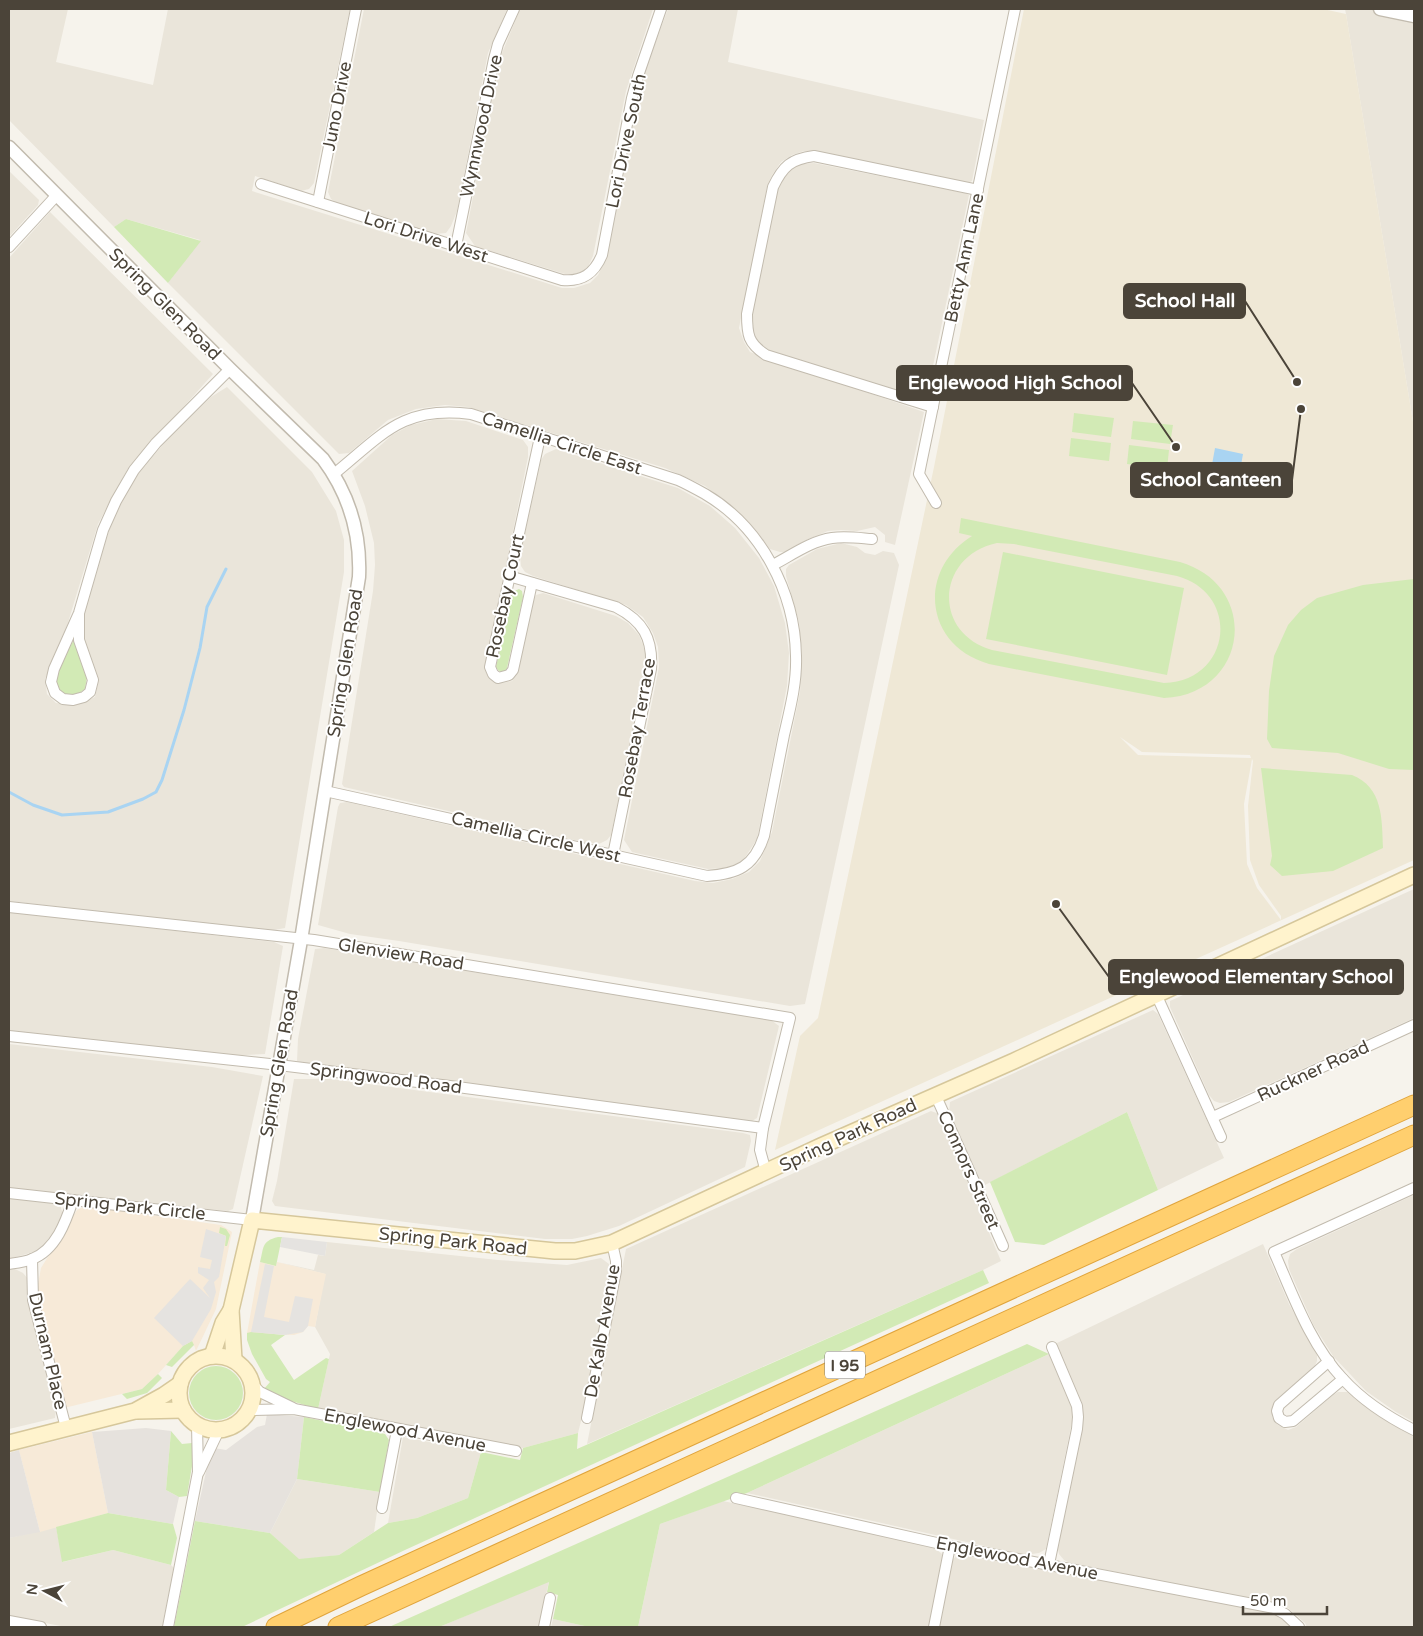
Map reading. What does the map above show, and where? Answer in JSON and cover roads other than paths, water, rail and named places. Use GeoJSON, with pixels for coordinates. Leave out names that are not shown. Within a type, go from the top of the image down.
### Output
{"type":"FeatureCollection","features":[{"type":"Feature","properties":{"kind":"highway","name":"I 95"},"geometry":{"type":"LineString","coordinates":[[276,1627],[1414,1105]]}},
{"type":"Feature","properties":{"kind":"highway","name":"I 95"},"geometry":{"type":"LineString","coordinates":[[338,1627],[1414,1135]]}},
{"type":"Feature","properties":{"kind":"main road","name":"Spring Park Road"},"geometry":{"type":"LineString","coordinates":[[252,1220],[555,1251],[575,1251],[612,1243],[1414,876]]}},
{"type":"Feature","properties":{"kind":"main road","name":"Spring Glen Road"},"geometry":{"type":"LineString","coordinates":[[234,1360],[231,1310],[252,1220]]}},
{"type":"Feature","properties":{"kind":"main road","name":"Spring Glen Road"},"geometry":{"type":"LineString","coordinates":[[212,1356],[223,1323],[231,1310]]}},
{"type":"Feature","properties":{"kind":"main road"},"geometry":{"type":"LineString","coordinates":[[223,1356],[234,1360],[244,1368],[252,1384],[253,1397],[249,1410],[234,1426],[219,1430],[197,1425],[183,1410],[179,1397],[180,1384],[186,1370],[204,1357],[223,1356]]}},
{"type":"Feature","properties":{"kind":"main road"},"geometry":{"type":"LineString","coordinates":[[134,1411],[180,1384]]}},
{"type":"Feature","properties":{"kind":"main road"},"geometry":{"type":"LineString","coordinates":[[9,1443],[134,1411],[183,1410]]}},
{"type":"Feature","properties":{"kind":"street","name":"Juno Drive"},"geometry":{"type":"LineString","coordinates":[[318,202],[356,9]]}},
{"type":"Feature","properties":{"kind":"street","name":"Wynnwood Drive"},"geometry":{"type":"LineString","coordinates":[[456,246],[494,59],[498,44],[514,9]]}},
{"type":"Feature","properties":{"kind":"street","name":"Lori Drive South"},"geometry":{"type":"LineString","coordinates":[[592,273],[598,266],[602,255],[632,98],[661,9]]}},
{"type":"Feature","properties":{"kind":"street","name":"Betty Ann Lane"},"geometry":{"type":"LineString","coordinates":[[936,503],[920,474],[1016,9]]}},
{"type":"Feature","properties":{"kind":"street"},"geometry":{"type":"LineString","coordinates":[[1380,9],[1414,16]]}},
{"type":"Feature","properties":{"kind":"street","name":"Spring Glen Road"},"geometry":{"type":"LineString","coordinates":[[9,147],[230,369],[323,459],[334,474],[348,501],[354,518],[360,558],[359,576],[301,940],[252,1220]]}},
{"type":"Feature","properties":{"kind":"street"},"geometry":{"type":"LineString","coordinates":[[933,408],[766,355],[755,348],[749,339],[746,329],[747,314],[773,187],[779,174],[788,164],[799,158],[814,156],[978,190]]}},
{"type":"Feature","properties":{"kind":"street","name":"Lori Drive West"},"geometry":{"type":"LineString","coordinates":[[260,184],[562,280],[582,279],[592,273]]}},
{"type":"Feature","properties":{"kind":"street"},"geometry":{"type":"LineString","coordinates":[[9,246],[56,196]]}},
{"type":"Feature","properties":{"kind":"street"},"geometry":{"type":"LineString","coordinates":[[79,613],[79,640],[93,680],[90,692],[84,697],[73,700],[63,699],[55,693],[51,682],[54,669],[79,613],[103,530],[116,501],[134,470],[156,443],[230,369]]}},
{"type":"Feature","properties":{"kind":"street","name":"Camellia Circle East"},"geometry":{"type":"LineString","coordinates":[[334,474],[390,427],[413,417],[432,412],[453,412],[470,414],[678,480],[706,494],[734,516],[755,538],[774,565],[788,604],[794,631],[796,656],[794,690],[764,836],[760,849],[745,866]]}},
{"type":"Feature","properties":{"kind":"street","name":"Rosebay Court"},"geometry":{"type":"LineString","coordinates":[[532,583],[513,670],[504,678],[498,678],[493,674],[490,667],[540,437]]}},
{"type":"Feature","properties":{"kind":"street"},"geometry":{"type":"LineString","coordinates":[[774,565],[814,542],[831,538],[872,539]]}},
{"type":"Feature","properties":{"kind":"street","name":"Rosebay Terrace"},"geometry":{"type":"LineString","coordinates":[[509,576],[616,606],[637,621],[647,638],[651,649],[651,669],[613,855]]}},
{"type":"Feature","properties":{"kind":"street","name":"Camellia Circle West"},"geometry":{"type":"LineString","coordinates":[[325,791],[706,876],[724,875],[745,866]]}},
{"type":"Feature","properties":{"kind":"street","name":"Glenview Road"},"geometry":{"type":"LineString","coordinates":[[9,907],[324,942],[790,1018],[763,1128]]}},
{"type":"Feature","properties":{"kind":"street"},"geometry":{"type":"LineString","coordinates":[[1156,994],[1221,1136]]}},
{"type":"Feature","properties":{"kind":"street","name":"Ruckner Road"},"geometry":{"type":"LineString","coordinates":[[1213,1117],[1414,1025]]}},
{"type":"Feature","properties":{"kind":"street","name":"Springwood Road"},"geometry":{"type":"LineString","coordinates":[[9,1036],[279,1065],[763,1128]]}},
{"type":"Feature","properties":{"kind":"street","name":"Connors Street"},"geometry":{"type":"LineString","coordinates":[[935,1094],[1003,1246]]}},
{"type":"Feature","properties":{"kind":"street"},"geometry":{"type":"LineString","coordinates":[[763,1128],[760,1150],[766,1172]]}},
{"type":"Feature","properties":{"kind":"street"},"geometry":{"type":"LineString","coordinates":[[1414,1188],[1274,1252],[1305,1321],[1329,1361],[1343,1379],[1392,1419],[1414,1430]]}},
{"type":"Feature","properties":{"kind":"street","name":"Spring Park Circle"},"geometry":{"type":"LineString","coordinates":[[9,1193],[252,1220]]}},
{"type":"Feature","properties":{"kind":"street"},"geometry":{"type":"LineString","coordinates":[[9,1264],[32,1259],[53,1242],[66,1222],[73,1200]]}},
{"type":"Feature","properties":{"kind":"street","name":"De Kalb Avenue"},"geometry":{"type":"LineString","coordinates":[[587,1418],[616,1270],[612,1243]]}},
{"type":"Feature","properties":{"kind":"street","name":"Durnam Place"},"geometry":{"type":"LineString","coordinates":[[32,1259],[33,1300],[66,1428]]}},
{"type":"Feature","properties":{"kind":"street"},"geometry":{"type":"LineString","coordinates":[[1049,1564],[1078,1417],[1077,1406],[1052,1347]]}},
{"type":"Feature","properties":{"kind":"street"},"geometry":{"type":"LineString","coordinates":[[1329,1361],[1279,1405],[1277,1411],[1279,1418],[1285,1422],[1293,1421],[1343,1379]]}},
{"type":"Feature","properties":{"kind":"street","name":"Englewood Avenue"},"geometry":{"type":"LineString","coordinates":[[252,1384],[260,1392],[294,1409]]}},
{"type":"Feature","properties":{"kind":"street","name":"Englewood Avenue"},"geometry":{"type":"LineString","coordinates":[[249,1410],[294,1409],[516,1451]]}},
{"type":"Feature","properties":{"kind":"street"},"geometry":{"type":"LineString","coordinates":[[168,1627],[198,1472],[197,1425]]}},
{"type":"Feature","properties":{"kind":"street"},"geometry":{"type":"LineString","coordinates":[[198,1472],[219,1430]]}},
{"type":"Feature","properties":{"kind":"street"},"geometry":{"type":"LineString","coordinates":[[382,1508],[398,1430]]}},
{"type":"Feature","properties":{"kind":"street","name":"Englewood Avenue"},"geometry":{"type":"LineString","coordinates":[[736,1498],[950,1546],[1274,1608],[1285,1614],[1297,1625]]}},
{"type":"Feature","properties":{"kind":"street"},"geometry":{"type":"LineString","coordinates":[[934,1627],[950,1546]]}},
{"type":"Feature","properties":{"kind":"street"},"geometry":{"type":"LineString","coordinates":[[544,1627],[550,1598]]}},
{"type":"Feature","properties":{"kind":"street"},"geometry":{"type":"LineString","coordinates":[[9,1621],[41,1627]]}},
{"type":"Feature","properties":{"kind":"water"},"geometry":{"type":"Polygon","coordinates":[[[1215,448],[1243,454],[1241,465],[1260,469],[1257,484],[1239,480],[1236,492],[1208,487],[1215,448]]]}},
{"type":"Feature","properties":{"kind":"waterway"},"geometry":{"type":"LineString","coordinates":[[9,792],[33,805],[62,815],[108,812],[156,792],[162,780],[184,710],[200,648],[207,607],[226,569]]}},
{"type":"Feature","properties":{"kind":"place","name":"School Hall"},"geometry":{"type":"Point","coordinates":[1297,382]}},
{"type":"Feature","properties":{"kind":"place","name":"School Canteen"},"geometry":{"type":"Point","coordinates":[1301,409]}},
{"type":"Feature","properties":{"kind":"place","name":"Englewood High School"},"geometry":{"type":"Point","coordinates":[1176,447]}},
{"type":"Feature","properties":{"kind":"place","name":"Englewood Elementary School"},"geometry":{"type":"Point","coordinates":[1056,904]}}]}
